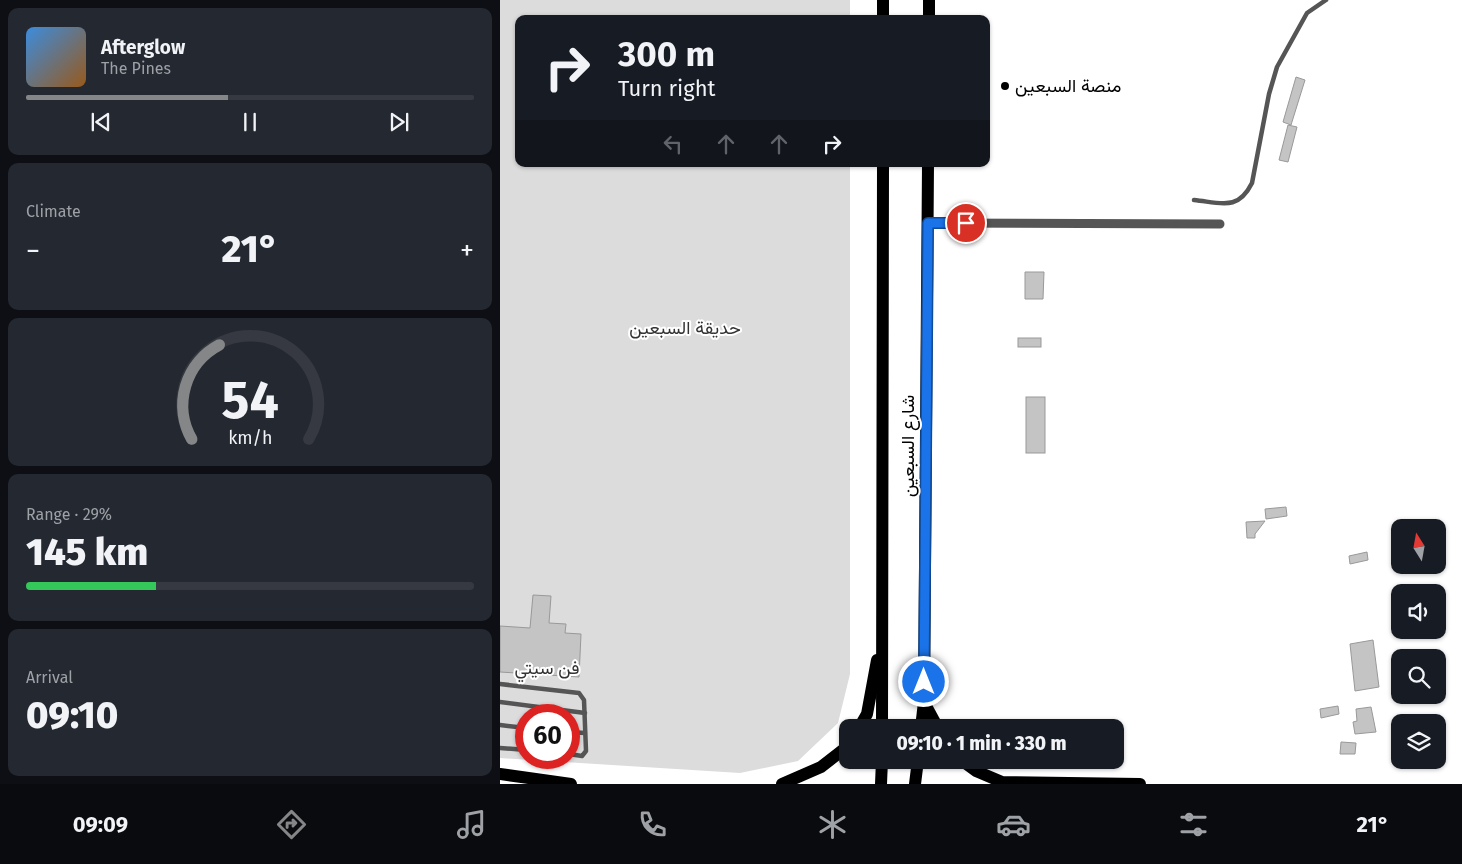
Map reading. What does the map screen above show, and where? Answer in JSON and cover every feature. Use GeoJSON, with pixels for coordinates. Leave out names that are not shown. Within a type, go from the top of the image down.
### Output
{"type":"FeatureCollection","features":[{"type":"Feature","properties":{"kind":"main road"},"geometry":{"type":"LineString","coordinates":[[883,0],[883,15]]}},
{"type":"Feature","properties":{"kind":"main road"},"geometry":{"type":"LineString","coordinates":[[929,0],[929,15]]}},
{"type":"Feature","properties":{"kind":"main road","name":"شارع السبعين"},"geometry":{"type":"LineString","coordinates":[[882,719],[883,167]]}},
{"type":"Feature","properties":{"kind":"main road","name":"شارع السبعين"},"geometry":{"type":"LineString","coordinates":[[922,719],[924,702],[928,167]]}},
{"type":"Feature","properties":{"kind":"main road"},"geometry":{"type":"LineString","coordinates":[[864,719],[867,714],[883,628]]}},
{"type":"Feature","properties":{"kind":"main road"},"geometry":{"type":"LineString","coordinates":[[924,702],[933,719]]}},
{"type":"Feature","properties":{"kind":"main road"},"geometry":{"type":"LineString","coordinates":[[782,784],[822,767],[839,753]]}},
{"type":"Feature","properties":{"kind":"main road"},"geometry":{"type":"LineString","coordinates":[[881,784],[882,769]]}},
{"type":"Feature","properties":{"kind":"main road"},"geometry":{"type":"LineString","coordinates":[[915,784],[917,769]]}},
{"type":"Feature","properties":{"kind":"main road"},"geometry":{"type":"LineString","coordinates":[[973,769],[997,783],[1140,784]]}},
{"type":"Feature","properties":{"kind":"main road"},"geometry":{"type":"LineString","coordinates":[[500,774],[571,784]]}},
{"type":"Feature","properties":{"kind":"street"},"geometry":{"type":"LineString","coordinates":[[928,223],[1220,224]]}},
{"type":"Feature","properties":{"kind":"lane"},"geometry":{"type":"LineString","coordinates":[[1194,200],[1233,204],[1246,196],[1252,183],[1268,94],[1277,67],[1307,13],[1326,0]]}},
{"type":"Feature","properties":{"kind":"lane"},"geometry":{"type":"LineString","coordinates":[[500,684],[579,693],[584,700],[586,751],[580,756]]}},
{"type":"Feature","properties":{"kind":"lane"},"geometry":{"type":"LineString","coordinates":[[500,702],[584,713]]}},
{"type":"Feature","properties":{"kind":"lane"},"geometry":{"type":"LineString","coordinates":[[500,725],[515,727]]}},
{"type":"Feature","properties":{"kind":"lane"},"geometry":{"type":"LineString","coordinates":[[580,733],[585,733]]}},
{"type":"Feature","properties":{"kind":"lane"},"geometry":{"type":"LineString","coordinates":[[500,748],[515,749]]}},
{"type":"Feature","properties":{"kind":"green space","name":"حديقة السبعين"},"geometry":{"type":"Polygon","coordinates":[[[500,0],[850,0],[850,15],[515,15],[515,167],[850,167],[850,674],[838,723],[798,761],[740,773],[580,763],[580,704],[515,704],[515,759],[500,758],[500,0]]]}},
{"type":"Feature","properties":{"kind":"building"},"geometry":{"type":"Polygon","coordinates":[[[1296,77],[1305,80],[1291,125],[1283,122],[1296,77]]]}},
{"type":"Feature","properties":{"kind":"building"},"geometry":{"type":"Polygon","coordinates":[[[1288,125],[1297,127],[1288,162],[1279,160],[1288,125]]]}},
{"type":"Feature","properties":{"kind":"building"},"geometry":{"type":"Polygon","coordinates":[[[1025,272],[1044,272],[1043,299],[1025,299],[1025,272]]]}},
{"type":"Feature","properties":{"kind":"building"},"geometry":{"type":"Polygon","coordinates":[[[1018,338],[1041,338],[1041,347],[1018,347],[1018,338]]]}},
{"type":"Feature","properties":{"kind":"building"},"geometry":{"type":"Polygon","coordinates":[[[1026,397],[1045,397],[1045,453],[1026,453],[1026,397]]]}},
{"type":"Feature","properties":{"kind":"building"},"geometry":{"type":"Polygon","coordinates":[[[1286,507],[1287,516],[1266,519],[1265,509],[1286,507]]]}},
{"type":"Feature","properties":{"kind":"building"},"geometry":{"type":"Polygon","coordinates":[[[1265,521],[1255,534],[1255,538],[1247,538],[1246,522],[1265,521]]]}},
{"type":"Feature","properties":{"kind":"building"},"geometry":{"type":"Polygon","coordinates":[[[1367,552],[1368,560],[1350,564],[1349,556],[1367,552]]]}},
{"type":"Feature","properties":{"kind":"building"},"geometry":{"type":"Polygon","coordinates":[[[533,595],[551,596],[549,623],[566,624],[565,633],[581,634],[579,677],[500,672],[500,626],[530,628],[533,595]]]}},
{"type":"Feature","properties":{"kind":"building"},"geometry":{"type":"Polygon","coordinates":[[[1373,640],[1379,687],[1355,691],[1350,644],[1373,640]]]}},
{"type":"Feature","properties":{"kind":"building"},"geometry":{"type":"Polygon","coordinates":[[[1338,706],[1339,714],[1321,718],[1320,709],[1338,706]]]}},
{"type":"Feature","properties":{"kind":"building"},"geometry":{"type":"Polygon","coordinates":[[[1371,707],[1376,732],[1355,734],[1353,722],[1357,721],[1356,709],[1371,707]]]}},
{"type":"Feature","properties":{"kind":"building"},"geometry":{"type":"Polygon","coordinates":[[[1341,742],[1356,743],[1355,754],[1340,754],[1341,742]]]}},
{"type":"Feature","properties":{"kind":"place","name":"منصة السبعين"},"geometry":{"type":"Point","coordinates":[1005,86]}},
{"type":"Feature","properties":{"kind":"route"},"geometry":{"type":"LineString","coordinates":[[924,682],[928,223],[966,223]]}},
{"type":"Feature","properties":{"kind":"park label","name":"فن سيتي"},"geometry":{"type":"Point","coordinates":[547,668]}}]}
